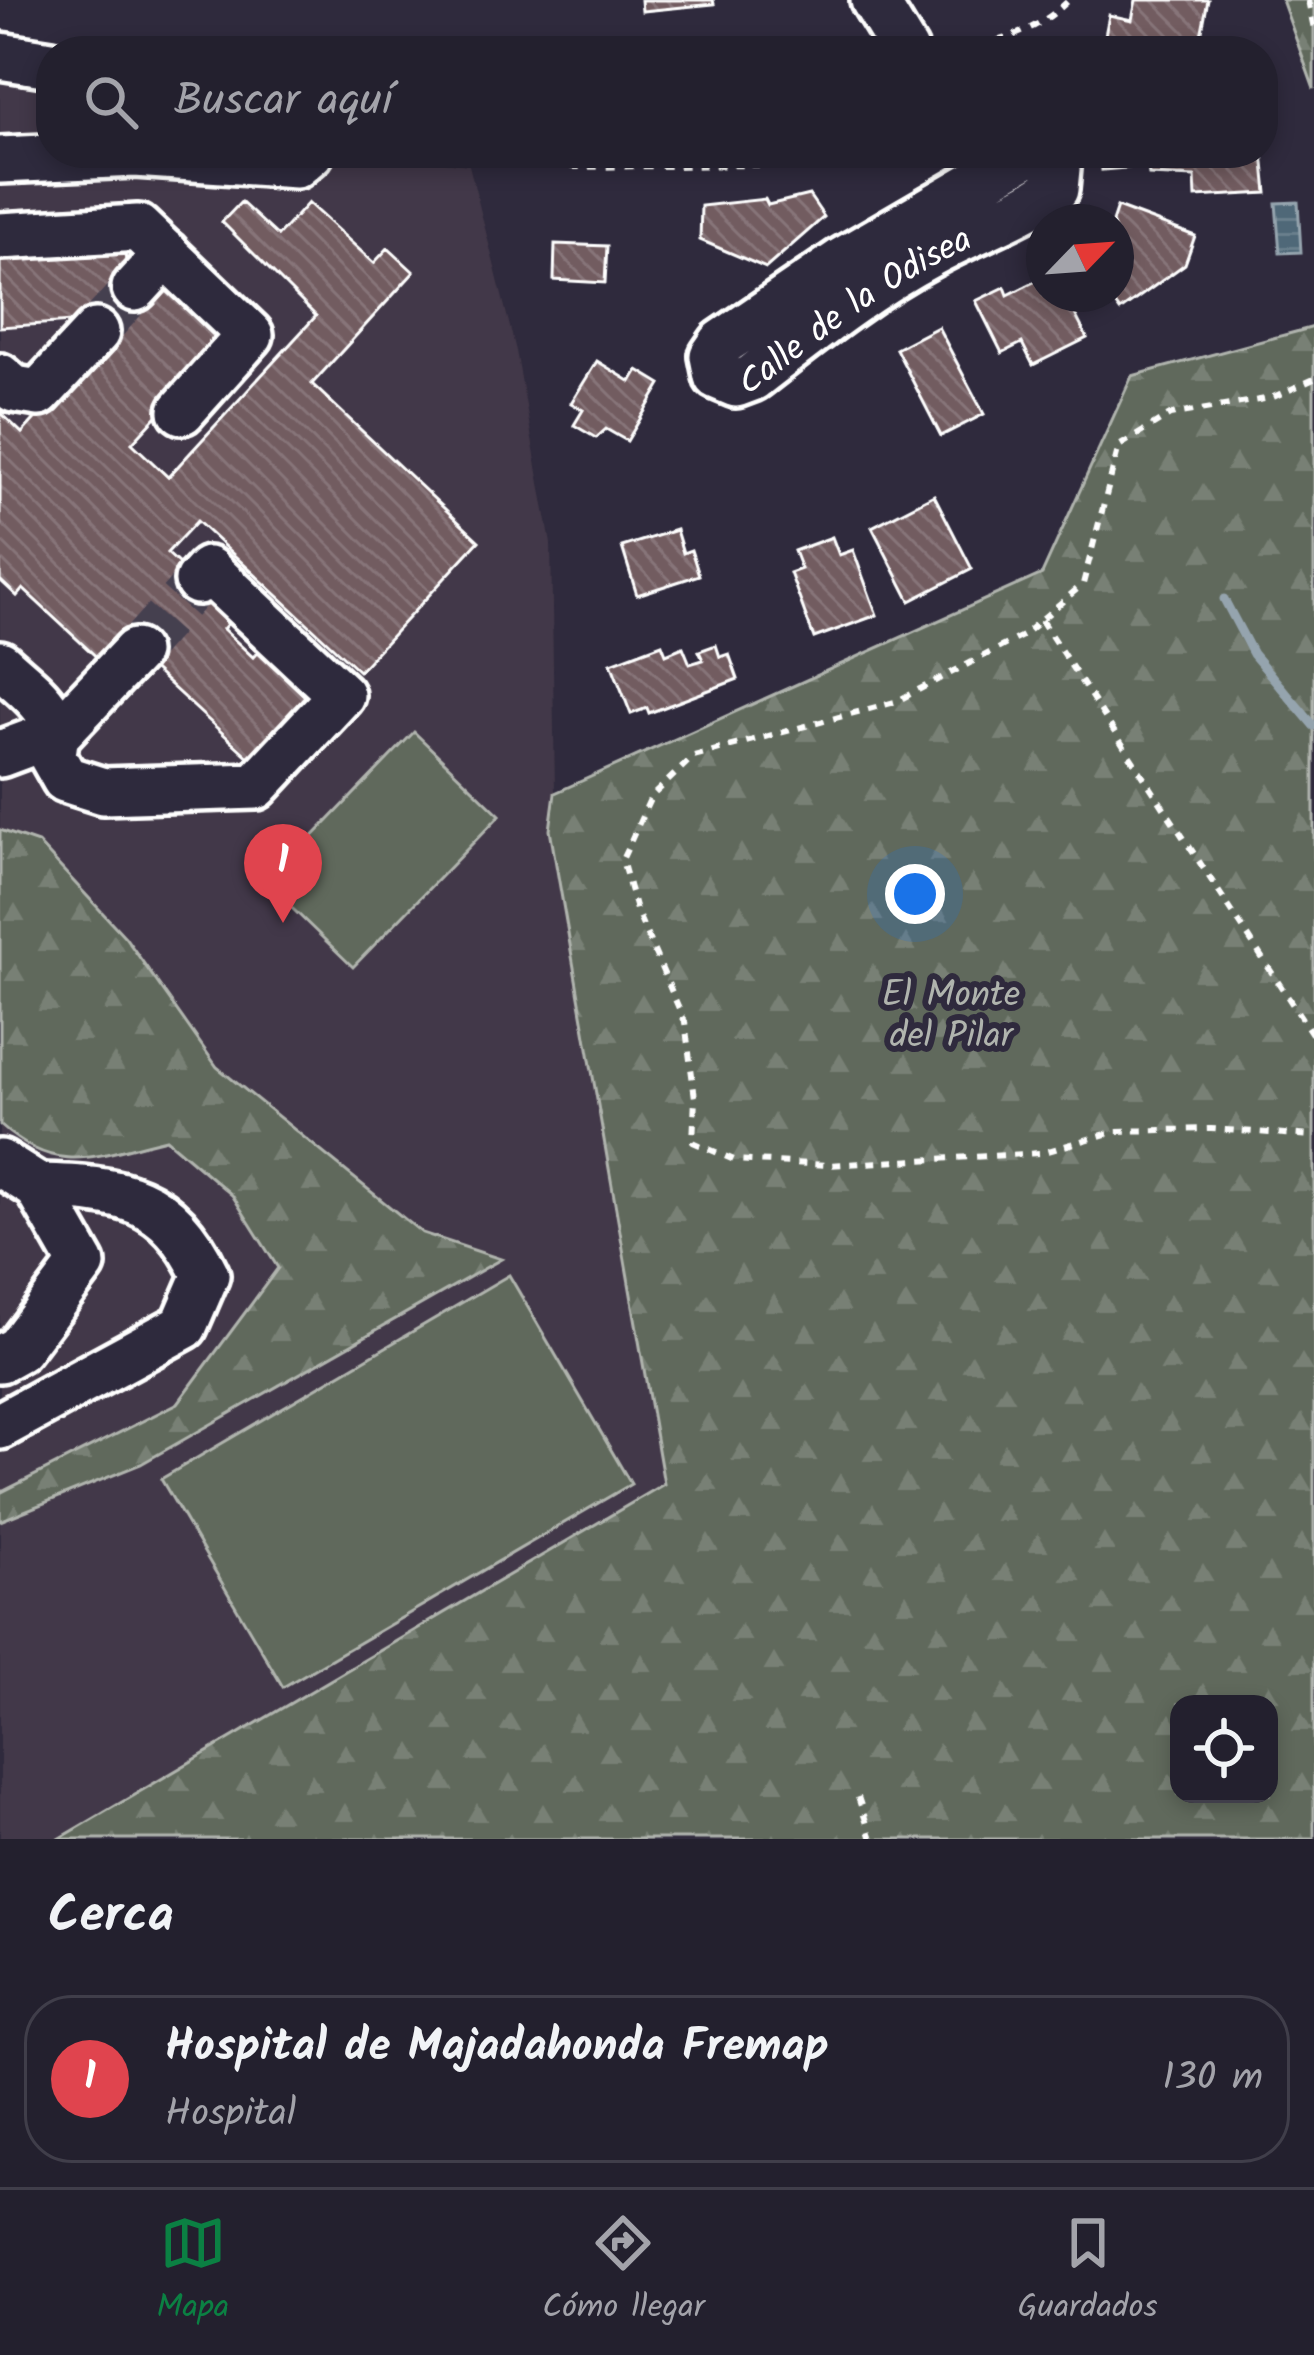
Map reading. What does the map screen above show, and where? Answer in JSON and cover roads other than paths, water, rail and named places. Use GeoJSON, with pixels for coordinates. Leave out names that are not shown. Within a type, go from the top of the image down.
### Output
{"type":"FeatureCollection","features":[{"type":"Feature","properties":{"kind":"street"},"geometry":{"type":"LineString","coordinates":[[874,0],[896,36]]}},
{"type":"Feature","properties":{"kind":"street"},"geometry":{"type":"LineString","coordinates":[[0,56],[36,62]]}},
{"type":"Feature","properties":{"kind":"street"},"geometry":{"type":"LineString","coordinates":[[0,160],[36,158]]}},
{"type":"Feature","properties":{"kind":"street","name":"Calle de la Odisea"},"geometry":{"type":"LineString","coordinates":[[969,168],[722,343],[713,356],[717,376],[736,384],[752,377],[861,295],[931,253],[1039,201],[1055,188],[1057,168]]}},
{"type":"Feature","properties":{"kind":"street"},"geometry":{"type":"LineString","coordinates":[[0,236],[139,228],[250,335],[182,411]]}},
{"type":"Feature","properties":{"kind":"street"},"geometry":{"type":"LineString","coordinates":[[135,288],[166,254]]}},
{"type":"Feature","properties":{"kind":"street"},"geometry":{"type":"LineString","coordinates":[[0,377],[14,388],[39,393],[95,332]]}},
{"type":"Feature","properties":{"kind":"street"},"geometry":{"type":"LineString","coordinates":[[0,664],[52,712],[59,732],[52,756],[65,779],[103,791],[256,786],[341,695],[208,570],[198,581]]}},
{"type":"Feature","properties":{"kind":"street"},"geometry":{"type":"LineString","coordinates":[[0,754],[6,756],[59,732],[135,652]]}},
{"type":"Feature","properties":{"kind":"street"},"geometry":{"type":"LineString","coordinates":[[0,1359],[18,1349],[82,1264],[19,1175]]}},
{"type":"Feature","properties":{"kind":"street"},"geometry":{"type":"LineString","coordinates":[[0,1426],[184,1326],[206,1275],[186,1234],[144,1201],[19,1175]]}},
{"type":"Feature","properties":{"kind":"water"},"geometry":{"type":"Polygon","coordinates":[[[1298,202],[1301,252],[1280,253],[1276,203],[1298,202]]]}},
{"type":"Feature","properties":{"kind":"waterway"},"geometry":{"type":"LineString","coordinates":[[1224,599],[1253,654],[1314,726]]}},
{"type":"Feature","properties":{"kind":"tunnel"},"geometry":{"type":"LineString","coordinates":[[96,332],[135,288]]}},
{"type":"Feature","properties":{"kind":"tunnel"},"geometry":{"type":"LineString","coordinates":[[135,652],[198,581]]}},
{"type":"Feature","properties":{"kind":"place","name":"Hospital de Majadahonda Fremap"},"geometry":{"type":"Point","coordinates":[283,923]}},
{"type":"Feature","properties":{"kind":"park label","name":"El Monte del Pilar"},"geometry":{"type":"Point","coordinates":[951,1014]}}]}
